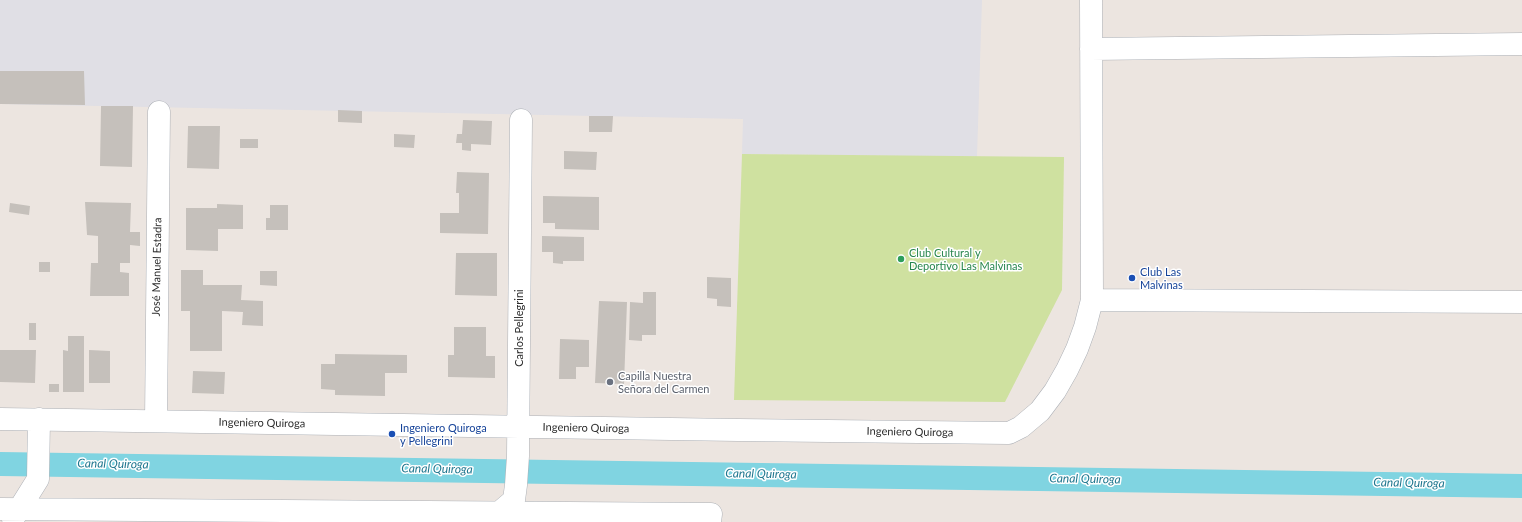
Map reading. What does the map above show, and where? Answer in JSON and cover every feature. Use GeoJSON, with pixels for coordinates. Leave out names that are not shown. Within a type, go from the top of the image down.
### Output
{"type":"FeatureCollection","features":[{"type":"Feature","properties":{"kind":"street","name":"Ingeniero Quiroga"},"geometry":{"type":"LineString","coordinates":[[0,419],[1006,434],[1021,427],[1031,420],[1048,402],[1068,370],[1085,327],[1092,300],[1091,0]]}},
{"type":"Feature","properties":{"kind":"street"},"geometry":{"type":"LineString","coordinates":[[1091,49],[1522,44]]}},
{"type":"Feature","properties":{"kind":"street","name":"José Manuel Estadra"},"geometry":{"type":"LineString","coordinates":[[156,421],[159,112]]}},
{"type":"Feature","properties":{"kind":"street","name":"Carlos Pellegrini"},"geometry":{"type":"LineString","coordinates":[[493,517],[514,500],[516,485],[518,456],[521,120]]}},
{"type":"Feature","properties":{"kind":"street"},"geometry":{"type":"LineString","coordinates":[[1092,300],[1522,302]]}},
{"type":"Feature","properties":{"kind":"street"},"geometry":{"type":"LineString","coordinates":[[10,513],[38,479],[39,419]]}},
{"type":"Feature","properties":{"kind":"street"},"geometry":{"type":"LineString","coordinates":[[10,513],[711,518]]}},
{"type":"Feature","properties":{"kind":"shaded area"},"geometry":{"type":"Polygon","coordinates":[[[0,0],[982,0],[977,157],[742,154],[743,119],[0,104],[0,0]]]}},
{"type":"Feature","properties":{"kind":"green space","name":"Club Cultural y Deportivo Las Malvinas"},"geometry":{"type":"Polygon","coordinates":[[[742,154],[1064,157],[1062,290],[1005,402],[734,400],[742,154]]]}},
{"type":"Feature","properties":{"kind":"water","name":"Canal Quiroga"},"geometry":{"type":"Polygon","coordinates":[[[0,452],[1522,474],[1522,498],[0,476],[0,452]]]}},
{"type":"Feature","properties":{"kind":"building"},"geometry":{"type":"Polygon","coordinates":[[[0,71],[84,71],[85,105],[0,104],[0,71]]]}},
{"type":"Feature","properties":{"kind":"building"},"geometry":{"type":"Polygon","coordinates":[[[101,106],[133,106],[132,167],[100,166],[101,106]]]}},
{"type":"Feature","properties":{"kind":"building"},"geometry":{"type":"Polygon","coordinates":[[[338,110],[362,111],[362,123],[338,122],[338,110]]]}},
{"type":"Feature","properties":{"kind":"building"},"geometry":{"type":"Polygon","coordinates":[[[589,116],[613,116],[612,132],[589,132],[589,116]]]}},
{"type":"Feature","properties":{"kind":"building"},"geometry":{"type":"Polygon","coordinates":[[[463,120],[492,121],[491,145],[471,144],[471,151],[462,150],[462,143],[456,143],[457,134],[462,134],[463,120]]]}},
{"type":"Feature","properties":{"kind":"building"},"geometry":{"type":"Polygon","coordinates":[[[188,126],[220,126],[219,169],[187,168],[188,126]]]}},
{"type":"Feature","properties":{"kind":"building"},"geometry":{"type":"Polygon","coordinates":[[[394,134],[415,135],[414,148],[394,147],[394,134]]]}},
{"type":"Feature","properties":{"kind":"building"},"geometry":{"type":"Polygon","coordinates":[[[240,139],[258,139],[258,148],[240,148],[240,139]]]}},
{"type":"Feature","properties":{"kind":"building"},"geometry":{"type":"Polygon","coordinates":[[[564,151],[597,152],[596,170],[564,169],[564,151]]]}},
{"type":"Feature","properties":{"kind":"building"},"geometry":{"type":"Polygon","coordinates":[[[457,172],[489,173],[488,234],[440,233],[440,213],[459,213],[459,193],[456,193],[457,172]]]}},
{"type":"Feature","properties":{"kind":"building"},"geometry":{"type":"Polygon","coordinates":[[[543,196],[599,197],[599,230],[555,229],[555,223],[543,223],[543,196]]]}},
{"type":"Feature","properties":{"kind":"building"},"geometry":{"type":"Polygon","coordinates":[[[85,202],[131,203],[130,232],[140,232],[140,246],[130,245],[130,263],[120,263],[120,272],[129,273],[129,296],[90,296],[91,263],[98,263],[98,236],[87,235],[85,202]]]}},
{"type":"Feature","properties":{"kind":"building"},"geometry":{"type":"Polygon","coordinates":[[[10,203],[30,206],[29,215],[9,212],[10,203]]]}},
{"type":"Feature","properties":{"kind":"building"},"geometry":{"type":"Polygon","coordinates":[[[217,204],[243,205],[243,229],[218,229],[218,251],[186,250],[186,208],[217,208],[217,204]]]}},
{"type":"Feature","properties":{"kind":"building"},"geometry":{"type":"Polygon","coordinates":[[[270,205],[288,205],[288,230],[266,230],[266,218],[270,218],[270,205]]]}},
{"type":"Feature","properties":{"kind":"building"},"geometry":{"type":"Polygon","coordinates":[[[542,236],[584,237],[584,261],[563,261],[563,264],[553,263],[553,252],[542,252],[542,236]]]}},
{"type":"Feature","properties":{"kind":"building"},"geometry":{"type":"Polygon","coordinates":[[[456,253],[497,253],[497,296],[455,295],[456,253]]]}},
{"type":"Feature","properties":{"kind":"building"},"geometry":{"type":"Polygon","coordinates":[[[39,262],[50,262],[50,272],[39,272],[39,262]]]}},
{"type":"Feature","properties":{"kind":"building"},"geometry":{"type":"Polygon","coordinates":[[[181,270],[203,270],[203,285],[242,285],[241,300],[263,301],[263,326],[242,325],[243,312],[222,311],[222,351],[190,351],[190,311],[181,311],[181,270]]]}},
{"type":"Feature","properties":{"kind":"building"},"geometry":{"type":"Polygon","coordinates":[[[260,271],[277,271],[277,286],[260,285],[260,271]]]}},
{"type":"Feature","properties":{"kind":"building"},"geometry":{"type":"Polygon","coordinates":[[[707,277],[731,278],[731,307],[717,306],[717,299],[707,298],[707,277]]]}},
{"type":"Feature","properties":{"kind":"building"},"geometry":{"type":"Polygon","coordinates":[[[643,292],[656,292],[656,335],[642,335],[642,341],[629,340],[630,302],[643,303],[643,292]]]}},
{"type":"Feature","properties":{"kind":"building"},"geometry":{"type":"Polygon","coordinates":[[[599,301],[627,302],[624,384],[595,383],[599,301]]]}},
{"type":"Feature","properties":{"kind":"building"},"geometry":{"type":"Polygon","coordinates":[[[29,323],[36,323],[36,340],[29,340],[29,323]]]}},
{"type":"Feature","properties":{"kind":"building"},"geometry":{"type":"Polygon","coordinates":[[[454,327],[486,327],[486,356],[495,356],[495,378],[448,377],[448,355],[454,355],[454,327]]]}},
{"type":"Feature","properties":{"kind":"building"},"geometry":{"type":"Polygon","coordinates":[[[68,336],[84,336],[84,392],[63,392],[63,350],[68,351],[68,336]]]}},
{"type":"Feature","properties":{"kind":"building"},"geometry":{"type":"Polygon","coordinates":[[[560,339],[589,340],[589,367],[576,367],[576,379],[559,379],[560,339]]]}},
{"type":"Feature","properties":{"kind":"building"},"geometry":{"type":"Polygon","coordinates":[[[0,350],[36,350],[35,383],[0,382],[0,350]]]}},
{"type":"Feature","properties":{"kind":"building"},"geometry":{"type":"Polygon","coordinates":[[[89,350],[110,351],[110,383],[89,383],[89,350]]]}},
{"type":"Feature","properties":{"kind":"building"},"geometry":{"type":"Polygon","coordinates":[[[335,354],[407,355],[407,373],[385,373],[385,396],[335,395],[335,390],[321,389],[321,364],[335,364],[335,354]]]}},
{"type":"Feature","properties":{"kind":"building"},"geometry":{"type":"Polygon","coordinates":[[[193,371],[225,372],[224,394],[192,393],[193,371]]]}},
{"type":"Feature","properties":{"kind":"building"},"geometry":{"type":"Polygon","coordinates":[[[49,384],[59,384],[59,392],[49,392],[49,384]]]}},
{"type":"Feature","properties":{"kind":"place","name":"Club Cultural y Deportivo Las Malvinas"},"geometry":{"type":"Point","coordinates":[901,259]}},
{"type":"Feature","properties":{"kind":"place","name":"Club Las Malvinas"},"geometry":{"type":"Point","coordinates":[1132,278]}},
{"type":"Feature","properties":{"kind":"place","name":"Capilla Nuestra Señora del Carmen"},"geometry":{"type":"Point","coordinates":[610,382]}},
{"type":"Feature","properties":{"kind":"place","name":"Ingeniero Quiroga y Pellegrini"},"geometry":{"type":"Point","coordinates":[392,434]}}]}
